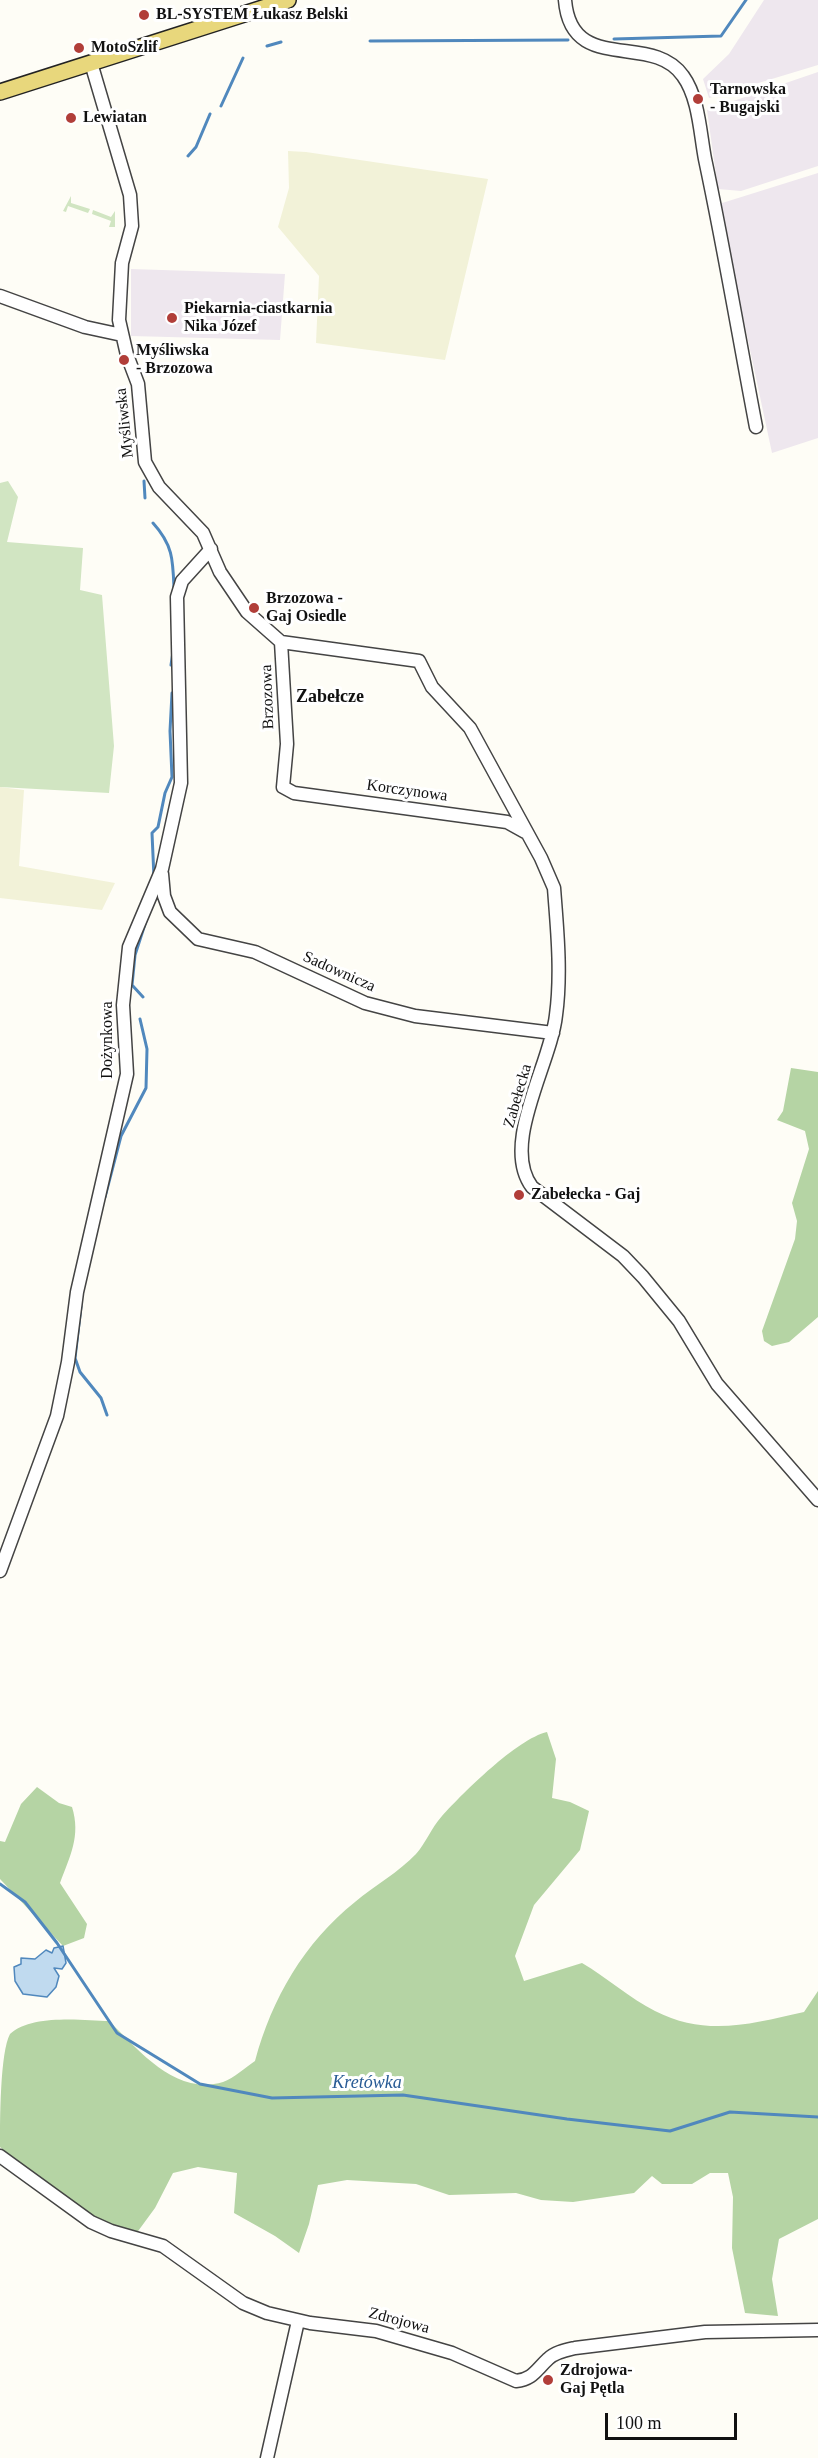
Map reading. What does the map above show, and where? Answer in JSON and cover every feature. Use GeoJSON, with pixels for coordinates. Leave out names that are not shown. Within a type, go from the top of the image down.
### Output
{"type":"FeatureCollection","features":[{"type":"Feature","properties":{"kind":"main road"},"geometry":{"type":"LineString","coordinates":[[0,92],[266,3],[288,0]]}},
{"type":"Feature","properties":{"kind":"street"},"geometry":{"type":"LineString","coordinates":[[565,0],[568,19],[580,37],[588,42],[614,50],[659,57],[673,65],[689,86],[716,207],[756,427]]}},
{"type":"Feature","properties":{"kind":"street","name":"Myśliwska"},"geometry":{"type":"LineString","coordinates":[[91,63],[130,195],[132,226],[118,289],[119,320],[127,355],[138,384],[142,437],[149,473],[170,501],[198,525]]}},
{"type":"Feature","properties":{"kind":"street"},"geometry":{"type":"LineString","coordinates":[[0,296],[85,327],[122,335]]}},
{"type":"Feature","properties":{"kind":"street","name":"Brzozowa"},"geometry":{"type":"LineString","coordinates":[[198,525],[220,572],[247,612],[281,642],[287,744],[283,788]]}},
{"type":"Feature","properties":{"kind":"street","name":"Dożynkowa"},"geometry":{"type":"LineString","coordinates":[[0,1570],[45,1456],[57,1416],[68,1362],[77,1292],[127,1074],[123,1005],[129,947],[162,869],[183,767],[177,597],[182,580],[211,549]]}},
{"type":"Feature","properties":{"kind":"street","name":"Zabełecka"},"geometry":{"type":"LineString","coordinates":[[281,642],[419,662],[432,687],[470,728],[525,832],[538,851],[554,888],[558,977],[556,1017],[522,1136],[522,1163],[525,1178],[532,1187],[623,1256],[643,1277],[679,1321],[717,1384],[818,1500]]}},
{"type":"Feature","properties":{"kind":"street","name":"Korczynowa"},"geometry":{"type":"LineString","coordinates":[[283,788],[294,793],[507,822],[525,832]]}},
{"type":"Feature","properties":{"kind":"street","name":"Sadownicza"},"geometry":{"type":"LineString","coordinates":[[162,869],[164,896],[170,912],[198,939],[255,952],[365,1003],[415,1016],[552,1033]]}},
{"type":"Feature","properties":{"kind":"street","name":"Zdrojowa"},"geometry":{"type":"LineString","coordinates":[[0,2156],[91,2222],[111,2231],[164,2246],[243,2303],[267,2313],[298,2321],[376,2331],[452,2353],[516,2381],[527,2379],[548,2358],[563,2350],[705,2332],[818,2330]]}},
{"type":"Feature","properties":{"kind":"street"},"geometry":{"type":"LineString","coordinates":[[267,2458],[298,2321]]}},
{"type":"Feature","properties":{"kind":"shaded area"},"geometry":{"type":"Polygon","coordinates":[[[764,0],[818,0],[818,65],[709,98],[703,79],[729,54],[764,0]]]}},
{"type":"Feature","properties":{"kind":"shaded area"},"geometry":{"type":"Polygon","coordinates":[[[818,72],[818,166],[741,191],[718,189],[707,110],[818,72]]]}},
{"type":"Feature","properties":{"kind":"shaded area"},"geometry":{"type":"Polygon","coordinates":[[[818,173],[818,438],[772,453],[719,204],[818,173]]]}},
{"type":"Feature","properties":{"kind":"shaded area"},"geometry":{"type":"Polygon","coordinates":[[[131,269],[285,274],[280,340],[131,336],[131,269]]]}},
{"type":"Feature","properties":{"kind":"green space"},"geometry":{"type":"Polygon","coordinates":[[[288,151],[488,179],[445,360],[316,343],[319,276],[278,227],[289,188],[288,151]]]}},
{"type":"Feature","properties":{"kind":"green space"},"geometry":{"type":"Polygon","coordinates":[[[71,196],[71,203],[90,209],[88,213],[68,206],[66,212],[63,211],[71,196]]]}},
{"type":"Feature","properties":{"kind":"green space"},"geometry":{"type":"Polygon","coordinates":[[[93,210],[111,217],[115,211],[115,227],[109,227],[111,221],[92,214],[93,210]]]}},
{"type":"Feature","properties":{"kind":"green space"},"geometry":{"type":"Polygon","coordinates":[[[8,481],[18,497],[7,542],[83,548],[80,590],[102,595],[114,746],[109,793],[0,787],[0,483],[8,481]]]}},
{"type":"Feature","properties":{"kind":"green space"},"geometry":{"type":"Polygon","coordinates":[[[0,787],[24,790],[19,866],[115,883],[102,910],[0,898],[0,787]]]}},
{"type":"Feature","properties":{"kind":"green space"},"geometry":{"type":"Polygon","coordinates":[[[791,1068],[818,1072],[818,1317],[789,1342],[772,1346],[764,1341],[762,1331],[795,1239],[797,1221],[792,1203],[809,1149],[805,1131],[777,1120],[783,1111],[791,1068]]]}},
{"type":"Feature","properties":{"kind":"green space"},"geometry":{"type":"Polygon","coordinates":[[[547,1732],[556,1759],[552,1798],[570,1802],[589,1811],[580,1850],[534,1905],[515,1956],[524,1981],[582,1963],[655,2011],[692,2024],[711,2026],[747,2024],[804,2012],[818,1991],[818,2219],[779,2239],[772,2279],[778,2316],[745,2313],[732,2248],[733,2197],[728,2173],[710,2173],[692,2184],[662,2184],[652,2176],[634,2193],[573,2202],[541,2200],[516,2193],[449,2195],[416,2184],[347,2180],[318,2185],[309,2224],[299,2253],[275,2236],[234,2213],[237,2173],[198,2167],[173,2173],[155,2208],[133,2238],[57,2197],[0,2147],[1,2088],[7,2043],[10,2034],[31,2023],[71,2019],[109,2021],[159,2068],[189,2082],[206,2085],[223,2082],[255,2061],[281,1994],[292,1973],[320,1935],[355,1902],[416,1854],[442,1816],[506,1755],[547,1732]]]}},
{"type":"Feature","properties":{"kind":"green space"},"geometry":{"type":"Polygon","coordinates":[[[37,1787],[59,1803],[72,1807],[74,1817],[75,1837],[60,1883],[87,1924],[84,1938],[63,1946],[0,1879],[0,1841],[5,1842],[21,1804],[37,1787]]]}},
{"type":"Feature","properties":{"kind":"water"},"geometry":{"type":"Polygon","coordinates":[[[63,1946],[66,1963],[62,1969],[54,1968],[59,1976],[56,1987],[47,1997],[23,1994],[15,1981],[14,1967],[21,1964],[21,1958],[35,1959],[46,1950],[52,1953],[54,1948],[63,1946]]]}},
{"type":"Feature","properties":{"kind":"waterway"},"geometry":{"type":"LineString","coordinates":[[614,39],[721,36],[746,0]]}},
{"type":"Feature","properties":{"kind":"waterway"},"geometry":{"type":"LineString","coordinates":[[370,41],[568,40]]}},
{"type":"Feature","properties":{"kind":"waterway"},"geometry":{"type":"LineString","coordinates":[[267,46],[281,42]]}},
{"type":"Feature","properties":{"kind":"waterway"},"geometry":{"type":"LineString","coordinates":[[221,106],[243,58]]}},
{"type":"Feature","properties":{"kind":"waterway"},"geometry":{"type":"LineString","coordinates":[[188,156],[196,147],[210,114]]}},
{"type":"Feature","properties":{"kind":"waterway"},"geometry":{"type":"LineString","coordinates":[[144,481],[145,498]]}},
{"type":"Feature","properties":{"kind":"waterway"},"geometry":{"type":"LineString","coordinates":[[153,523],[165,539],[171,553],[174,589]]}},
{"type":"Feature","properties":{"kind":"waterway"},"geometry":{"type":"LineString","coordinates":[[171,665],[173,652]]}},
{"type":"Feature","properties":{"kind":"waterway"},"geometry":{"type":"LineString","coordinates":[[154,878],[152,833],[158,827],[165,793],[172,777],[170,731],[172,693]]}},
{"type":"Feature","properties":{"kind":"waterway"},"geometry":{"type":"LineString","coordinates":[[143,997],[132,985],[135,955],[146,921]]}},
{"type":"Feature","properties":{"kind":"waterway"},"geometry":{"type":"LineString","coordinates":[[105,1197],[121,1136],[146,1088],[147,1049],[140,1019]]}},
{"type":"Feature","properties":{"kind":"waterway"},"geometry":{"type":"LineString","coordinates":[[81,1306],[75,1358],[80,1372],[101,1398],[107,1415]]}},
{"type":"Feature","properties":{"kind":"waterway","name":"Kretówka"},"geometry":{"type":"LineString","coordinates":[[0,1884],[25,1902],[57,1943],[117,2033],[200,2084],[272,2098],[403,2095],[567,2119],[670,2131],[730,2112],[818,2117]]}},
{"type":"Feature","properties":{"kind":"place","name":"BL-SYSTEM Łukasz Belski"},"geometry":{"type":"Point","coordinates":[144,15]}},
{"type":"Feature","properties":{"kind":"place","name":"MotoSzlif"},"geometry":{"type":"Point","coordinates":[79,48]}},
{"type":"Feature","properties":{"kind":"place","name":"Tarnowska - Bugajski"},"geometry":{"type":"Point","coordinates":[698,99]}},
{"type":"Feature","properties":{"kind":"place","name":"Lewiatan"},"geometry":{"type":"Point","coordinates":[71,118]}},
{"type":"Feature","properties":{"kind":"place","name":"Piekarnia-ciastkarnia Nika Józef"},"geometry":{"type":"Point","coordinates":[172,318]}},
{"type":"Feature","properties":{"kind":"place","name":"Myśliwska - Brzozowa"},"geometry":{"type":"Point","coordinates":[124,360]}},
{"type":"Feature","properties":{"kind":"place","name":"Brzozowa - Gaj Osiedle"},"geometry":{"type":"Point","coordinates":[254,608]}},
{"type":"Feature","properties":{"kind":"place","name":"Zabełecka - Gaj"},"geometry":{"type":"Point","coordinates":[519,1195]}},
{"type":"Feature","properties":{"kind":"place","name":"Zdrojowa- Gaj Pętla"},"geometry":{"type":"Point","coordinates":[548,2380]}},
{"type":"Feature","properties":{"kind":"district","name":"Zabełcze"},"geometry":{"type":"Point","coordinates":[330,697]}}]}
